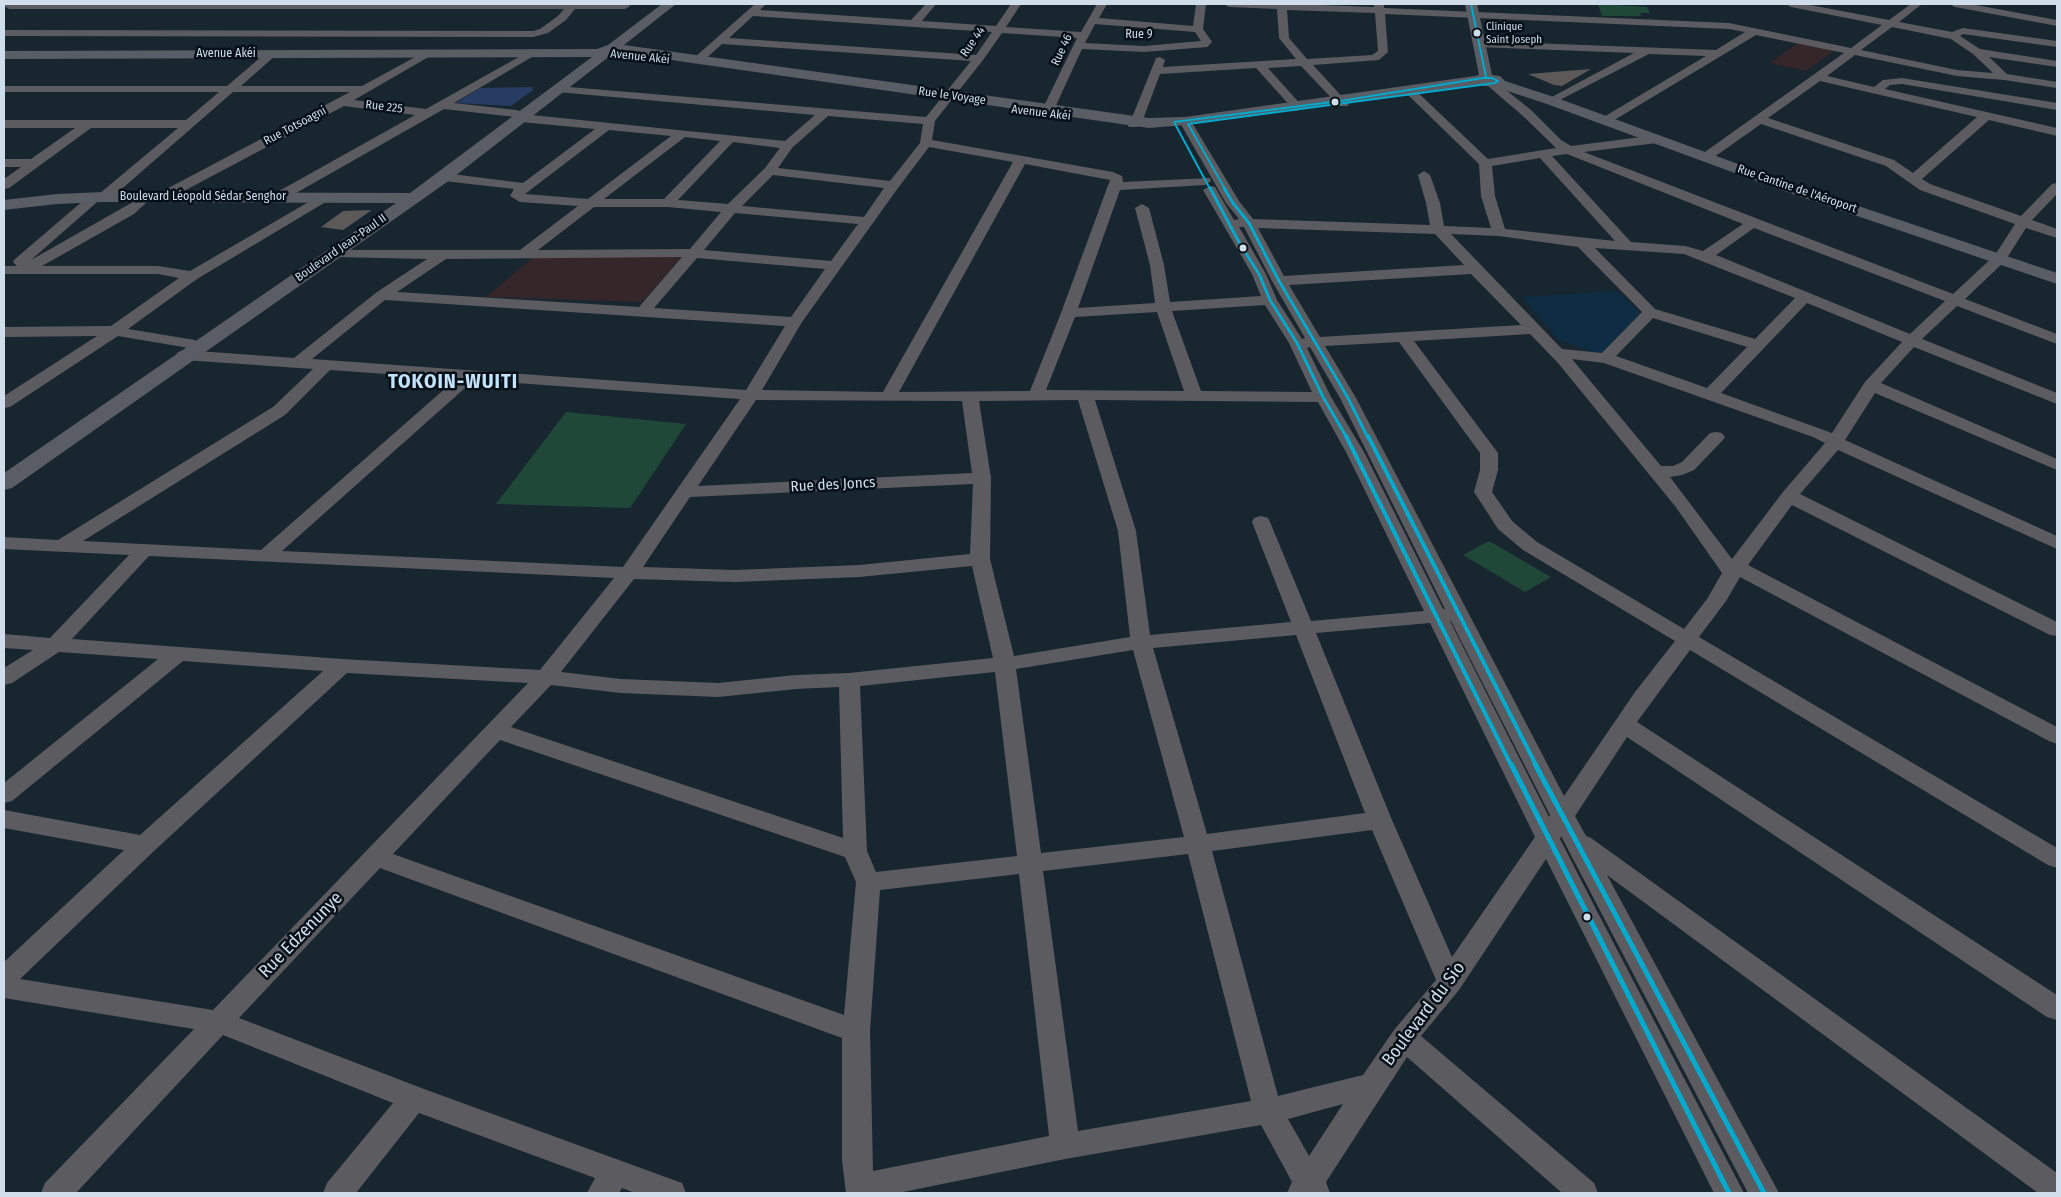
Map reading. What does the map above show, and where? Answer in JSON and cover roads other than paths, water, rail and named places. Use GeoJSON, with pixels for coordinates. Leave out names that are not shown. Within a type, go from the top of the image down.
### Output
{"type":"FeatureCollection","features":[{"type":"Feature","properties":{"kind":"main road","name":"Boulevard Jean-Paul II"},"geometry":{"type":"LineString","coordinates":[[4,483],[187,349],[395,201],[557,89],[663,4]]}},
{"type":"Feature","properties":{"kind":"main road","name":"Boulevard Jean-Paul II"},"geometry":{"type":"LineString","coordinates":[[4,473],[187,349],[335,252],[395,201],[444,177],[519,116],[670,4]]}},
{"type":"Feature","properties":{"kind":"main road"},"geometry":{"type":"LineString","coordinates":[[1181,125],[1488,81],[1478,44],[1472,9]]}},
{"type":"Feature","properties":{"kind":"main road","name":"Avenue Akéi"},"geometry":{"type":"LineString","coordinates":[[5,56],[603,52],[1139,124],[1181,125]]}},
{"type":"Feature","properties":{"kind":"main road","name":"Rue le Voyage"},"geometry":{"type":"LineString","coordinates":[[603,52],[699,60],[947,98]]}},
{"type":"Feature","properties":{"kind":"main road","name":"Rue Cantine de l'Aéroport"},"geometry":{"type":"LineString","coordinates":[[1488,81],[1545,99],[1787,187],[2057,279]]}},
{"type":"Feature","properties":{"kind":"main road"},"geometry":{"type":"LineString","coordinates":[[1181,125],[1342,102]]}},
{"type":"Feature","properties":{"kind":"main road","name":"Boulevard Léopold Sédar Senghor"},"geometry":{"type":"LineString","coordinates":[[4,210],[96,200],[277,198],[320,200]]}},
{"type":"Feature","properties":{"kind":"main road","name":"Boulevard Léopold Sédar Senghor"},"geometry":{"type":"LineString","coordinates":[[4,205],[57,199],[140,202],[395,201]]}},
{"type":"Feature","properties":{"kind":"street"},"geometry":{"type":"LineString","coordinates":[[4,33],[538,33],[562,18],[573,4]]}},
{"type":"Feature","properties":{"kind":"street"},"geometry":{"type":"LineString","coordinates":[[8,6],[573,4],[624,6]]}},
{"type":"Feature","properties":{"kind":"street"},"geometry":{"type":"LineString","coordinates":[[699,60],[761,4]]}},
{"type":"Feature","properties":{"kind":"street"},"geometry":{"type":"LineString","coordinates":[[914,24],[931,4]]}},
{"type":"Feature","properties":{"kind":"street","name":"Rue 44"},"geometry":{"type":"LineString","coordinates":[[929,121],[979,58],[1016,4]]}},
{"type":"Feature","properties":{"kind":"street","name":"Rue 46"},"geometry":{"type":"LineString","coordinates":[[1047,112],[1084,35],[1102,4]]}},
{"type":"Feature","properties":{"kind":"street"},"geometry":{"type":"LineString","coordinates":[[1092,21],[1198,28],[1201,4]]}},
{"type":"Feature","properties":{"kind":"street"},"geometry":{"type":"LineString","coordinates":[[1229,4],[1472,9],[1590,15],[1716,25],[1755,31],[1957,73],[2004,76],[2057,85]]}},
{"type":"Feature","properties":{"kind":"street"},"geometry":{"type":"LineString","coordinates":[[1797,4],[1954,36],[1977,52],[2004,76]]}},
{"type":"Feature","properties":{"kind":"street"},"geometry":{"type":"LineString","coordinates":[[1706,157],[1818,78],[1917,4]]}},
{"type":"Feature","properties":{"kind":"street"},"geometry":{"type":"LineString","coordinates":[[1955,4],[2057,24]]}},
{"type":"Feature","properties":{"kind":"street"},"geometry":{"type":"LineString","coordinates":[[156,54],[222,5]]}},
{"type":"Feature","properties":{"kind":"street"},"geometry":{"type":"LineString","coordinates":[[384,53],[431,5]]}},
{"type":"Feature","properties":{"kind":"street"},"geometry":{"type":"LineString","coordinates":[[1282,6],[1284,38],[1305,64],[1342,102]]}},
{"type":"Feature","properties":{"kind":"street"},"geometry":{"type":"LineString","coordinates":[[1156,71],[1367,60],[1381,55],[1383,52],[1379,7]]}},
{"type":"Feature","properties":{"kind":"street"},"geometry":{"type":"LineString","coordinates":[[752,13],[1084,35]]}},
{"type":"Feature","properties":{"kind":"street","name":"Rue 9"},"geometry":{"type":"LineString","coordinates":[[1079,46],[1163,48],[1198,46],[1206,42],[1198,28]]}},
{"type":"Feature","properties":{"kind":"street"},"geometry":{"type":"LineString","coordinates":[[1606,121],[1755,31]]}},
{"type":"Feature","properties":{"kind":"street"},"geometry":{"type":"LineString","coordinates":[[1954,36],[1958,32],[1962,32],[2057,44]]}},
{"type":"Feature","properties":{"kind":"street"},"geometry":{"type":"LineString","coordinates":[[720,41],[979,58]]}},
{"type":"Feature","properties":{"kind":"street"},"geometry":{"type":"LineString","coordinates":[[1478,44],[1718,53]]}},
{"type":"Feature","properties":{"kind":"street"},"geometry":{"type":"LineString","coordinates":[[1139,124],[1163,48]]}},
{"type":"Feature","properties":{"kind":"street"},"geometry":{"type":"LineString","coordinates":[[1545,99],[1648,50]]}},
{"type":"Feature","properties":{"kind":"street"},"geometry":{"type":"LineString","coordinates":[[277,198],[533,52]]}},
{"type":"Feature","properties":{"kind":"street"},"geometry":{"type":"LineString","coordinates":[[1977,52],[2057,64]]}},
{"type":"Feature","properties":{"kind":"street","name":"Rue Totsoagni"},"geometry":{"type":"LineString","coordinates":[[160,198],[342,102],[428,53]]}},
{"type":"Feature","properties":{"kind":"street"},"geometry":{"type":"LineString","coordinates":[[10,271],[272,54]]}},
{"type":"Feature","properties":{"kind":"street"},"geometry":{"type":"LineString","coordinates":[[1260,66],[1297,107]]}},
{"type":"Feature","properties":{"kind":"street"},"geometry":{"type":"LineString","coordinates":[[1818,78],[2057,132]]}},
{"type":"Feature","properties":{"kind":"street"},"geometry":{"type":"LineString","coordinates":[[1488,81],[1527,113],[1557,143],[1570,151],[1753,224],[2057,339]]}},
{"type":"Feature","properties":{"kind":"street"},"geometry":{"type":"LineString","coordinates":[[1876,91],[1887,82],[1902,81],[2057,106]]}},
{"type":"Feature","properties":{"kind":"street"},"geometry":{"type":"LineString","coordinates":[[4,89],[362,89]]}},
{"type":"Feature","properties":{"kind":"street"},"geometry":{"type":"LineString","coordinates":[[557,89],[929,121],[926,143],[1113,176],[1117,179],[1115,186],[1069,313],[1036,395]]}},
{"type":"Feature","properties":{"kind":"street"},"geometry":{"type":"LineString","coordinates":[[1411,92],[1485,164],[1488,196],[1499,232]]}},
{"type":"Feature","properties":{"kind":"street","name":"Rue 225"},"geometry":{"type":"LineString","coordinates":[[342,102],[427,113]]}},
{"type":"Feature","properties":{"kind":"street"},"geometry":{"type":"LineString","coordinates":[[442,104],[605,127],[682,133],[788,145]]}},
{"type":"Feature","properties":{"kind":"street"},"geometry":{"type":"LineString","coordinates":[[644,312],[732,208],[770,171],[788,145],[824,113]]}},
{"type":"Feature","properties":{"kind":"street"},"geometry":{"type":"LineString","coordinates":[[1914,179],[1986,116]]}},
{"type":"Feature","properties":{"kind":"street"},"geometry":{"type":"LineString","coordinates":[[1759,119],[1890,162],[1925,187],[2057,234]]}},
{"type":"Feature","properties":{"kind":"street"},"geometry":{"type":"LineString","coordinates":[[4,124],[189,124]]}},
{"type":"Feature","properties":{"kind":"street"},"geometry":{"type":"LineString","coordinates":[[4,186],[88,124]]}},
{"type":"Feature","properties":{"kind":"street"},"geometry":{"type":"LineString","coordinates":[[1181,125],[1205,182],[1239,223],[1279,281],[1306,343],[1323,397],[1355,452],[1437,616],[1556,826],[2057,1190]]}},
{"type":"Feature","properties":{"kind":"street"},"geometry":{"type":"LineString","coordinates":[[1181,125],[1233,203],[1239,223],[1270,300],[1306,343],[1368,436],[1458,614],[1556,826],[1590,923],[1729,1193]]}},
{"type":"Feature","properties":{"kind":"street"},"geometry":{"type":"LineString","coordinates":[[605,127],[516,195],[518,198],[589,203],[668,203],[868,221]]}},
{"type":"Feature","properties":{"kind":"street"},"geometry":{"type":"LineString","coordinates":[[524,254],[682,133]]}},
{"type":"Feature","properties":{"kind":"street"},"geometry":{"type":"LineString","coordinates":[[668,203],[729,139]]}},
{"type":"Feature","properties":{"kind":"street"},"geometry":{"type":"LineString","coordinates":[[1485,164],[1543,154],[1657,139]]}},
{"type":"Feature","properties":{"kind":"street","name":"Rue Edzenunye"},"geometry":{"type":"LineString","coordinates":[[56,1193],[546,677],[629,573],[751,394],[795,322],[893,185],[926,143]]}},
{"type":"Feature","properties":{"kind":"street"},"geometry":{"type":"LineString","coordinates":[[1543,154],[1626,245]]}},
{"type":"Feature","properties":{"kind":"street"},"geometry":{"type":"LineString","coordinates":[[888,397],[1020,160]]}},
{"type":"Feature","properties":{"kind":"street"},"geometry":{"type":"LineString","coordinates":[[4,163],[35,163]]}},
{"type":"Feature","properties":{"kind":"street"},"geometry":{"type":"LineString","coordinates":[[770,171],[893,185]]}},
{"type":"Feature","properties":{"kind":"street"},"geometry":{"type":"LineString","coordinates":[[1424,175],[1433,203],[1437,228],[1474,269],[1557,353],[1657,472],[1734,570],[2057,736]]}},
{"type":"Feature","properties":{"kind":"street"},"geometry":{"type":"LineString","coordinates":[[444,177],[526,187]]}},
{"type":"Feature","properties":{"kind":"street"},"geometry":{"type":"LineString","coordinates":[[1115,186],[1205,182]]}},
{"type":"Feature","properties":{"kind":"street","name":"Boulevard du Sio"},"geometry":{"type":"LineString","coordinates":[[1310,1190],[1372,1085],[1404,1038],[1450,982],[1643,697],[1716,602],[1734,570],[1789,496],[1835,442],[1871,385],[1912,340],[2000,258],[2023,222],[2056,189]]}},
{"type":"Feature","properties":{"kind":"street"},"geometry":{"type":"LineString","coordinates":[[8,397],[115,331],[192,276],[320,200]]}},
{"type":"Feature","properties":{"kind":"street"},"geometry":{"type":"LineString","coordinates":[[10,271],[129,212],[140,202]]}},
{"type":"Feature","properties":{"kind":"street"},"geometry":{"type":"LineString","coordinates":[[1142,208],[1157,265],[1163,306],[1194,396]]}},
{"type":"Feature","properties":{"kind":"street"},"geometry":{"type":"LineString","coordinates":[[1239,223],[1437,228],[1499,232],[1582,243],[1680,249],[1705,256],[2057,399]]}},
{"type":"Feature","properties":{"kind":"street"},"geometry":{"type":"LineString","coordinates":[[1705,256],[1753,224]]}},
{"type":"Feature","properties":{"kind":"street"},"geometry":{"type":"LineString","coordinates":[[1582,243],[1650,312],[1758,345]]}},
{"type":"Feature","properties":{"kind":"street"},"geometry":{"type":"LineString","coordinates":[[335,252],[443,255],[693,253],[836,266]]}},
{"type":"Feature","properties":{"kind":"street"},"geometry":{"type":"LineString","coordinates":[[296,364],[382,296],[443,255]]}},
{"type":"Feature","properties":{"kind":"street"},"geometry":{"type":"LineString","coordinates":[[1279,281],[1474,269]]}},
{"type":"Feature","properties":{"kind":"street"},"geometry":{"type":"LineString","coordinates":[[10,271],[158,270],[192,276]]}},
{"type":"Feature","properties":{"kind":"street"},"geometry":{"type":"LineString","coordinates":[[382,296],[795,322]]}},
{"type":"Feature","properties":{"kind":"street"},"geometry":{"type":"LineString","coordinates":[[1710,395],[1804,297]]}},
{"type":"Feature","properties":{"kind":"street"},"geometry":{"type":"LineString","coordinates":[[1069,313],[1270,300]]}},
{"type":"Feature","properties":{"kind":"street"},"geometry":{"type":"LineString","coordinates":[[1606,358],[1650,312]]}},
{"type":"Feature","properties":{"kind":"street"},"geometry":{"type":"LineString","coordinates":[[1306,343],[1534,329]]}},
{"type":"Feature","properties":{"kind":"street"},"geometry":{"type":"LineString","coordinates":[[4,332],[115,331],[187,349],[296,364],[751,394],[888,397],[1085,394],[1323,397]]}},
{"type":"Feature","properties":{"kind":"street"},"geometry":{"type":"LineString","coordinates":[[1404,337],[1489,454],[1489,470],[1483,492],[1505,525],[1530,546],[2057,859]]}},
{"type":"Feature","properties":{"kind":"street"},"geometry":{"type":"LineString","coordinates":[[1557,353],[1606,358],[1819,433],[1835,442],[2057,542]]}},
{"type":"Feature","properties":{"kind":"street"},"geometry":{"type":"LineString","coordinates":[[63,545],[279,411],[325,366]]}},
{"type":"Feature","properties":{"kind":"street"},"geometry":{"type":"LineString","coordinates":[[266,555],[469,376]]}},
{"type":"Feature","properties":{"kind":"street"},"geometry":{"type":"LineString","coordinates":[[1871,385],[2057,465]]}},
{"type":"Feature","properties":{"kind":"street"},"geometry":{"type":"LineString","coordinates":[[1085,394],[1127,531],[1141,642],[1198,844],[1268,1111],[1310,1190]]}},
{"type":"Feature","properties":{"kind":"street"},"geometry":{"type":"LineString","coordinates":[[970,396],[982,478],[980,559],[1005,664],[1028,864],[1065,1146]]}},
{"type":"Feature","properties":{"kind":"street"},"geometry":{"type":"LineString","coordinates":[[1657,472],[1676,471],[1688,466],[1716,437]]}},
{"type":"Feature","properties":{"kind":"street","name":"Rue des Joncs"},"geometry":{"type":"LineString","coordinates":[[685,492],[982,478]]}},
{"type":"Feature","properties":{"kind":"street"},"geometry":{"type":"LineString","coordinates":[[1789,496],[2057,630]]}},
{"type":"Feature","properties":{"kind":"street"},"geometry":{"type":"LineString","coordinates":[[1262,522],[1380,820],[1450,982]]}},
{"type":"Feature","properties":{"kind":"street"},"geometry":{"type":"LineString","coordinates":[[4,542],[629,573],[735,576],[808,574],[980,559]]}},
{"type":"Feature","properties":{"kind":"street"},"geometry":{"type":"LineString","coordinates":[[4,678],[56,644],[144,550]]}},
{"type":"Feature","properties":{"kind":"street"},"geometry":{"type":"LineString","coordinates":[[4,641],[342,666],[546,677],[621,686],[718,690],[796,682],[849,680],[1005,664],[1141,642],[1458,614]]}},
{"type":"Feature","properties":{"kind":"street"},"geometry":{"type":"LineString","coordinates":[[4,795],[178,654]]}},
{"type":"Feature","properties":{"kind":"street"},"geometry":{"type":"LineString","coordinates":[[4,978],[145,845],[342,666]]}},
{"type":"Feature","properties":{"kind":"street"},"geometry":{"type":"LineString","coordinates":[[849,680],[855,850],[868,882],[856,1031],[857,1160],[861,1190],[1065,1146],[1268,1111],[1372,1085]]}},
{"type":"Feature","properties":{"kind":"street"},"geometry":{"type":"LineString","coordinates":[[1625,725],[2057,1009]]}},
{"type":"Feature","properties":{"kind":"street"},"geometry":{"type":"LineString","coordinates":[[495,730],[855,850]]}},
{"type":"Feature","properties":{"kind":"street"},"geometry":{"type":"LineString","coordinates":[[4,819],[145,845]]}},
{"type":"Feature","properties":{"kind":"street"},"geometry":{"type":"LineString","coordinates":[[868,882],[1198,844],[1380,820]]}},
{"type":"Feature","properties":{"kind":"street"},"geometry":{"type":"LineString","coordinates":[[1576,840],[1764,1193]]}},
{"type":"Feature","properties":{"kind":"street"},"geometry":{"type":"LineString","coordinates":[[376,857],[856,1031]]}},
{"type":"Feature","properties":{"kind":"street"},"geometry":{"type":"LineString","coordinates":[[4,987],[219,1022],[414,1098],[609,1183],[671,1193]]}},
{"type":"Feature","properties":{"kind":"street"},"geometry":{"type":"LineString","coordinates":[[1404,1038],[1583,1193]]}},
{"type":"Feature","properties":{"kind":"street"},"geometry":{"type":"LineString","coordinates":[[338,1193],[414,1098]]}},
{"type":"Feature","properties":{"kind":"place","name":"Clinique Saint Joseph"},"geometry":{"type":"Point","coordinates":[1477,33]}},
{"type":"Feature","properties":{"kind":"district","name":"TOKOIN-WUITI"},"geometry":{"type":"Point","coordinates":[453,382]}}]}
